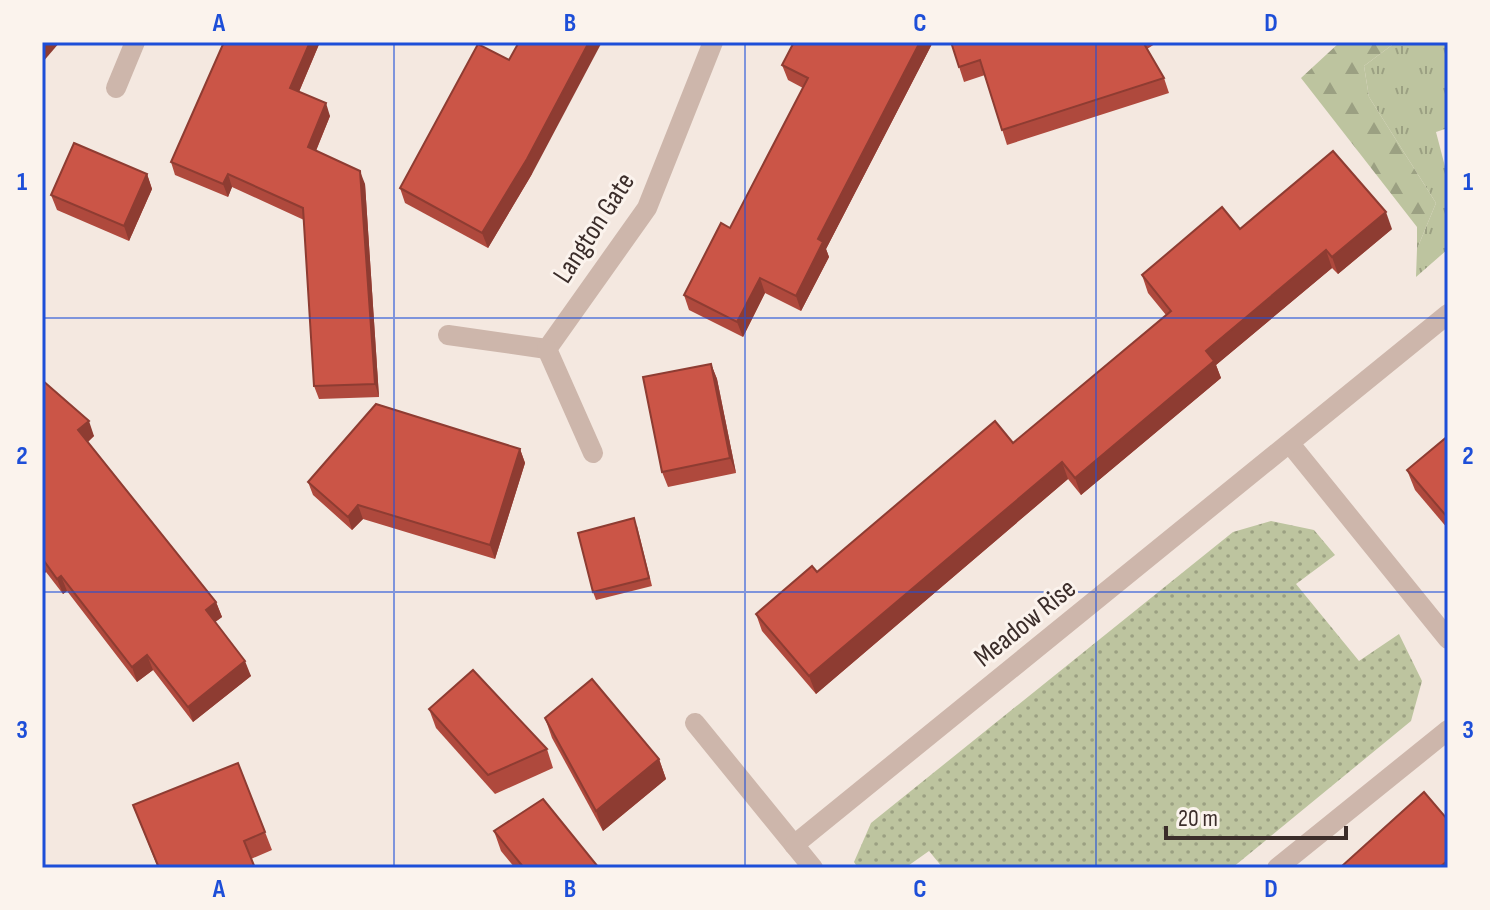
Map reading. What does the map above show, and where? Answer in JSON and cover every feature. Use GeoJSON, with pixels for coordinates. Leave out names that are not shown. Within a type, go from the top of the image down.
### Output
{"type":"FeatureCollection","features":[{"type":"Feature","properties":{"kind":"street"},"geometry":{"type":"LineString","coordinates":[[116,88],[135,42]]}},
{"type":"Feature","properties":{"kind":"street","name":"Langton Gate"},"geometry":{"type":"LineString","coordinates":[[547,349],[647,208],[713,42]]}},
{"type":"Feature","properties":{"kind":"street","name":"Meadow Rise"},"geometry":{"type":"LineString","coordinates":[[794,845],[1291,445],[1448,314]]}},
{"type":"Feature","properties":{"kind":"street"},"geometry":{"type":"LineString","coordinates":[[448,335],[547,349],[593,453]]}},
{"type":"Feature","properties":{"kind":"street"},"geometry":{"type":"LineString","coordinates":[[1291,445],[1448,639]]}},
{"type":"Feature","properties":{"kind":"street"},"geometry":{"type":"LineString","coordinates":[[695,723],[813,868]]}},
{"type":"Feature","properties":{"kind":"street"},"geometry":{"type":"LineString","coordinates":[[1277,868],[1448,730]]}},
{"type":"Feature","properties":{"kind":"green space"},"geometry":{"type":"Polygon","coordinates":[[[1340,42],[1396,42],[1364,66],[1369,97],[1436,203],[1417,249],[1417,227],[1301,78],[1340,42]]]}},
{"type":"Feature","properties":{"kind":"green space"},"geometry":{"type":"Polygon","coordinates":[[[1396,42],[1448,42],[1448,128],[1436,132],[1448,178],[1448,249],[1416,277],[1417,249],[1436,203],[1369,97],[1364,66],[1396,42]]]}},
{"type":"Feature","properties":{"kind":"green space"},"geometry":{"type":"Polygon","coordinates":[[[1271,521],[1314,530],[1335,555],[1296,584],[1359,661],[1399,634],[1422,681],[1411,721],[1232,868],[943,868],[929,851],[905,868],[858,868],[854,862],[871,823],[1233,532],[1271,521]]]}},
{"type":"Feature","properties":{"kind":"building"},"geometry":{"type":"Polygon","coordinates":[[[224,42],[310,42],[290,88],[326,103],[308,147],[360,171],[375,384],[314,386],[303,208],[228,174],[223,184],[171,162],[224,42]]]}},
{"type":"Feature","properties":{"kind":"building"},"geometry":{"type":"Polygon","coordinates":[[[519,42],[589,42],[527,159],[482,233],[400,188],[478,44],[509,60],[519,42]]]}},
{"type":"Feature","properties":{"kind":"building"},"geometry":{"type":"Polygon","coordinates":[[[794,42],[920,42],[818,239],[823,242],[796,296],[760,278],[737,322],[684,295],[721,223],[730,228],[808,78],[782,65],[794,42]]]}},
{"type":"Feature","properties":{"kind":"building"},"geometry":{"type":"Polygon","coordinates":[[[951,42],[1143,42],[1164,78],[1002,130],[980,60],[959,67],[951,42]]]}},
{"type":"Feature","properties":{"kind":"building"},"geometry":{"type":"Polygon","coordinates":[[[74,143],[147,174],[124,226],[51,195],[74,143]]]}},
{"type":"Feature","properties":{"kind":"building"},"geometry":{"type":"Polygon","coordinates":[[[1333,151],[1386,212],[1332,257],[1326,250],[1206,351],[1214,361],[1075,478],[1062,462],[809,676],[756,614],[812,566],[817,572],[995,421],[1013,443],[1171,311],[1142,275],[1222,207],[1240,229],[1333,151]]]}},
{"type":"Feature","properties":{"kind":"building"},"geometry":{"type":"Polygon","coordinates":[[[711,364],[730,458],[662,472],[643,377],[711,364]]]}},
{"type":"Feature","properties":{"kind":"building"},"geometry":{"type":"Polygon","coordinates":[[[42,380],[89,421],[78,430],[216,602],[206,610],[245,661],[188,707],[147,655],[132,667],[61,576],[57,579],[42,558],[42,380]]]}},
{"type":"Feature","properties":{"kind":"building"},"geometry":{"type":"Polygon","coordinates":[[[376,404],[520,449],[490,545],[358,505],[348,517],[308,482],[376,404]]]}},
{"type":"Feature","properties":{"kind":"building"},"geometry":{"type":"Polygon","coordinates":[[[1448,436],[1448,518],[1407,470],[1448,436]]]}},
{"type":"Feature","properties":{"kind":"building"},"geometry":{"type":"Polygon","coordinates":[[[634,518],[649,578],[593,592],[578,533],[634,518]]]}},
{"type":"Feature","properties":{"kind":"building"},"geometry":{"type":"Polygon","coordinates":[[[473,670],[547,749],[488,775],[429,709],[473,670]]]}},
{"type":"Feature","properties":{"kind":"building"},"geometry":{"type":"Polygon","coordinates":[[[592,679],[659,759],[596,811],[545,718],[592,679]]]}},
{"type":"Feature","properties":{"kind":"building"},"geometry":{"type":"Polygon","coordinates":[[[238,763],[265,832],[244,841],[255,868],[159,868],[133,805],[238,763]]]}},
{"type":"Feature","properties":{"kind":"building"},"geometry":{"type":"Polygon","coordinates":[[[1424,792],[1448,820],[1448,860],[1439,868],[1342,866],[1424,792]]]}},
{"type":"Feature","properties":{"kind":"building"},"geometry":{"type":"Polygon","coordinates":[[[543,799],[599,868],[524,868],[494,831],[543,799]]]}}]}
